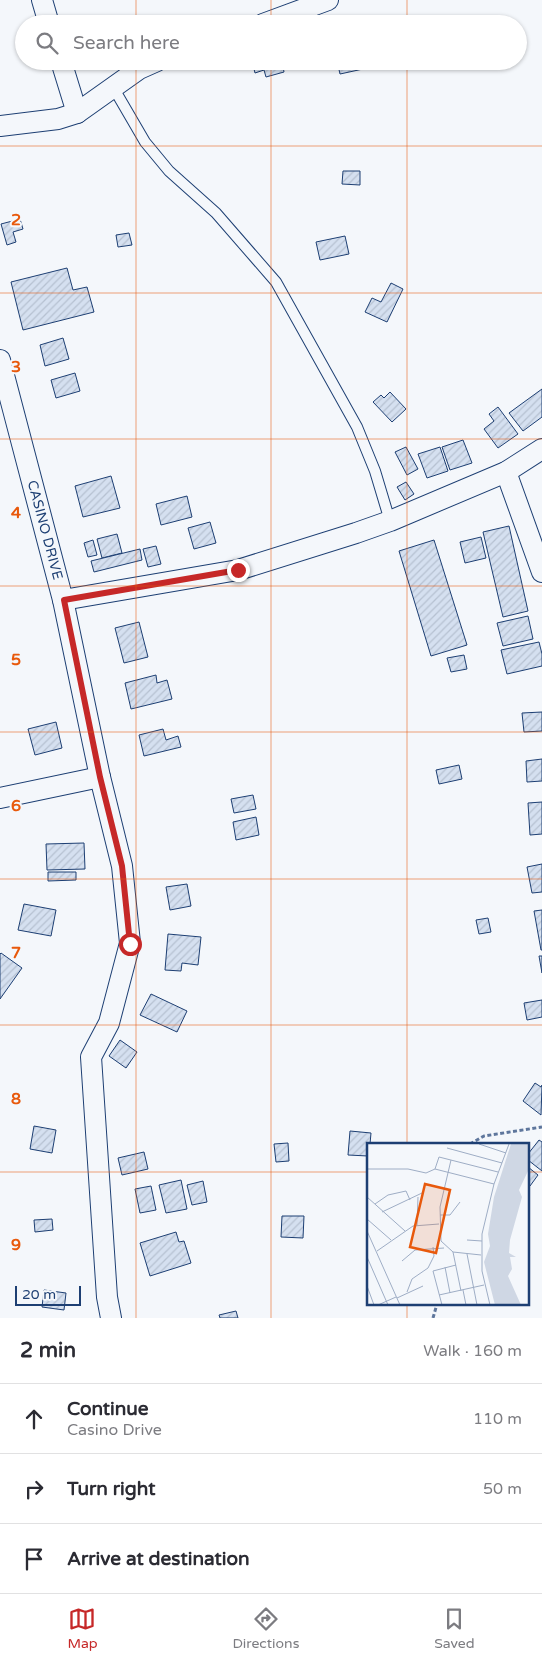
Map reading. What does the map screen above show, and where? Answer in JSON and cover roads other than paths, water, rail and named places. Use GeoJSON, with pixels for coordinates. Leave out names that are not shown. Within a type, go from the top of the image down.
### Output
{"type":"FeatureCollection","features":[{"type":"Feature","properties":{"kind":"street"},"geometry":{"type":"LineString","coordinates":[[42,0],[46,15]]}},
{"type":"Feature","properties":{"kind":"street"},"geometry":{"type":"LineString","coordinates":[[287,15],[328,0]]}},
{"type":"Feature","properties":{"kind":"street"},"geometry":{"type":"LineString","coordinates":[[64,70],[77,113]]}},
{"type":"Feature","properties":{"kind":"street"},"geometry":{"type":"LineString","coordinates":[[0,126],[58,118],[77,113],[138,70]]}},
{"type":"Feature","properties":{"kind":"street","name":"CASINO DRIVE"},"geometry":{"type":"LineString","coordinates":[[0,360],[64,600],[100,777],[122,866],[130,944],[109,1023],[91,1057],[107,1297],[111,1318]]}},
{"type":"Feature","properties":{"kind":"street"},"geometry":{"type":"LineString","coordinates":[[64,600],[238,570],[356,533],[390,521],[506,472],[542,449]]}},
{"type":"Feature","properties":{"kind":"street"},"geometry":{"type":"LineString","coordinates":[[506,472],[542,572]]}},
{"type":"Feature","properties":{"kind":"street"},"geometry":{"type":"LineString","coordinates":[[0,798],[100,777]]}},
{"type":"Feature","properties":{"kind":"lane"},"geometry":{"type":"LineString","coordinates":[[113,87],[145,142],[169,171],[216,213],[276,282],[357,427],[375,471],[390,521]]}}]}
